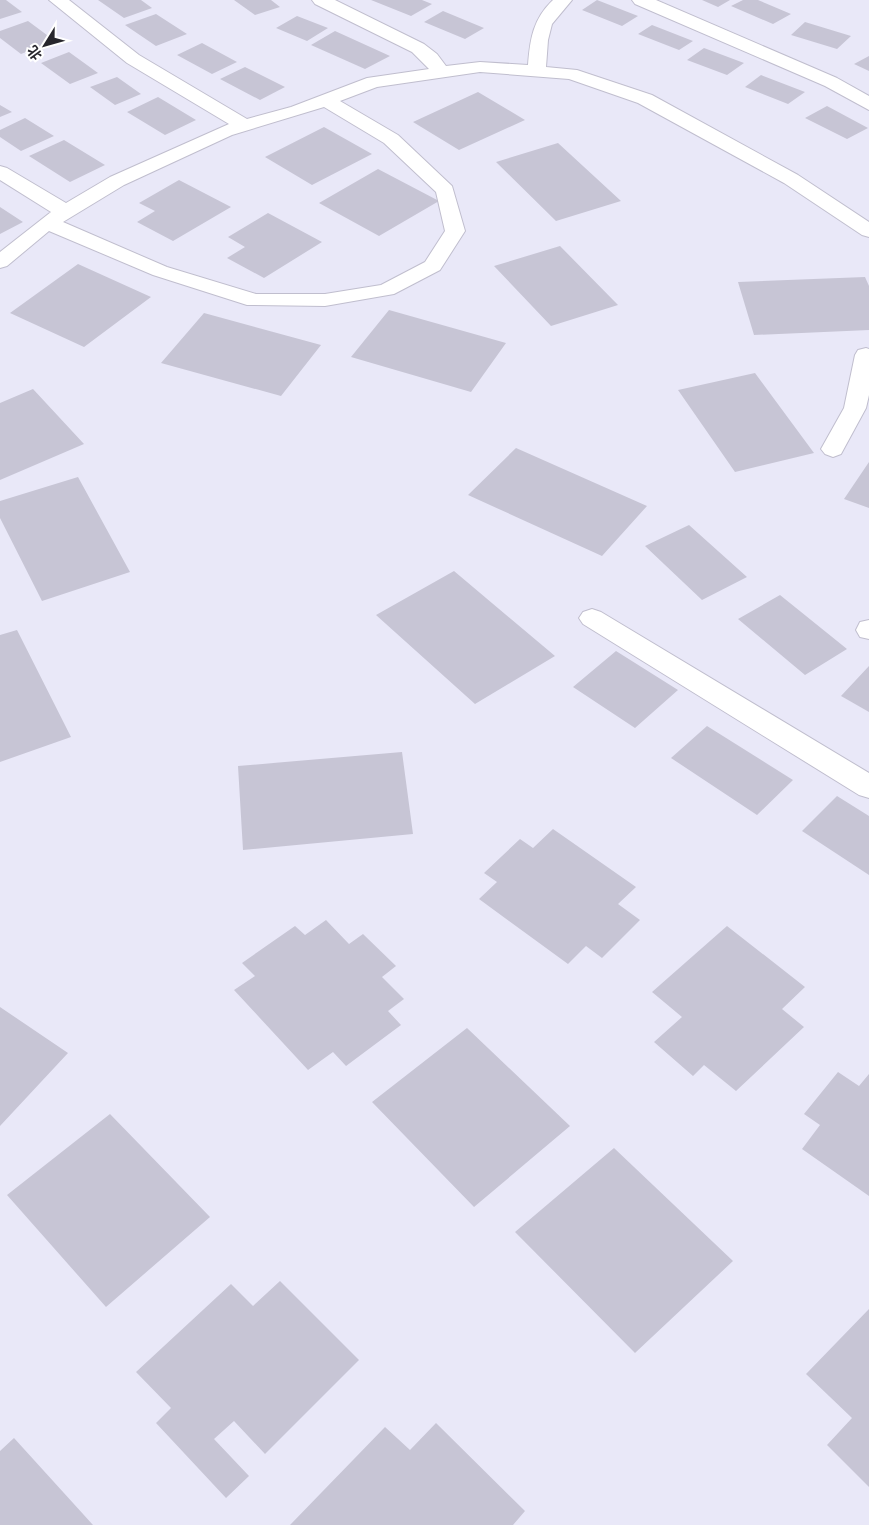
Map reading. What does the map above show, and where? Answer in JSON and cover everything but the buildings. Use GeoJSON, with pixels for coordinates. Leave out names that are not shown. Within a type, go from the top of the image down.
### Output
{"type":"FeatureCollection","features":[{"type":"Feature","properties":{"kind":"street"},"geometry":{"type":"LineString","coordinates":[[58,0],[133,59],[245,126]]}},
{"type":"Feature","properties":{"kind":"street"},"geometry":{"type":"LineString","coordinates":[[321,0],[418,48],[430,58],[441,72]]}},
{"type":"Feature","properties":{"kind":"street"},"geometry":{"type":"LineString","coordinates":[[538,71],[540,31],[547,14],[563,0]]}},
{"type":"Feature","properties":{"kind":"street"},"geometry":{"type":"LineString","coordinates":[[641,0],[831,82],[869,104]]}},
{"type":"Feature","properties":{"kind":"street"},"geometry":{"type":"LineString","coordinates":[[0,262],[47,223],[117,181],[226,131],[325,100],[373,82],[480,67],[571,74],[646,99],[791,179],[869,231]]}},
{"type":"Feature","properties":{"kind":"street"},"geometry":{"type":"LineString","coordinates":[[47,223],[160,271],[255,300],[326,300],[387,290],[433,266],[455,231],[445,190],[391,139],[325,100]]}},
{"type":"Feature","properties":{"kind":"street"},"geometry":{"type":"LineString","coordinates":[[0,172],[66,212]]}},
{"type":"Feature","properties":{"kind":"street"},"geometry":{"type":"LineString","coordinates":[[833,449],[862,411],[866,355]]}},
{"type":"Feature","properties":{"kind":"street"},"geometry":{"type":"LineString","coordinates":[[592,618],[869,787]]}}]}
